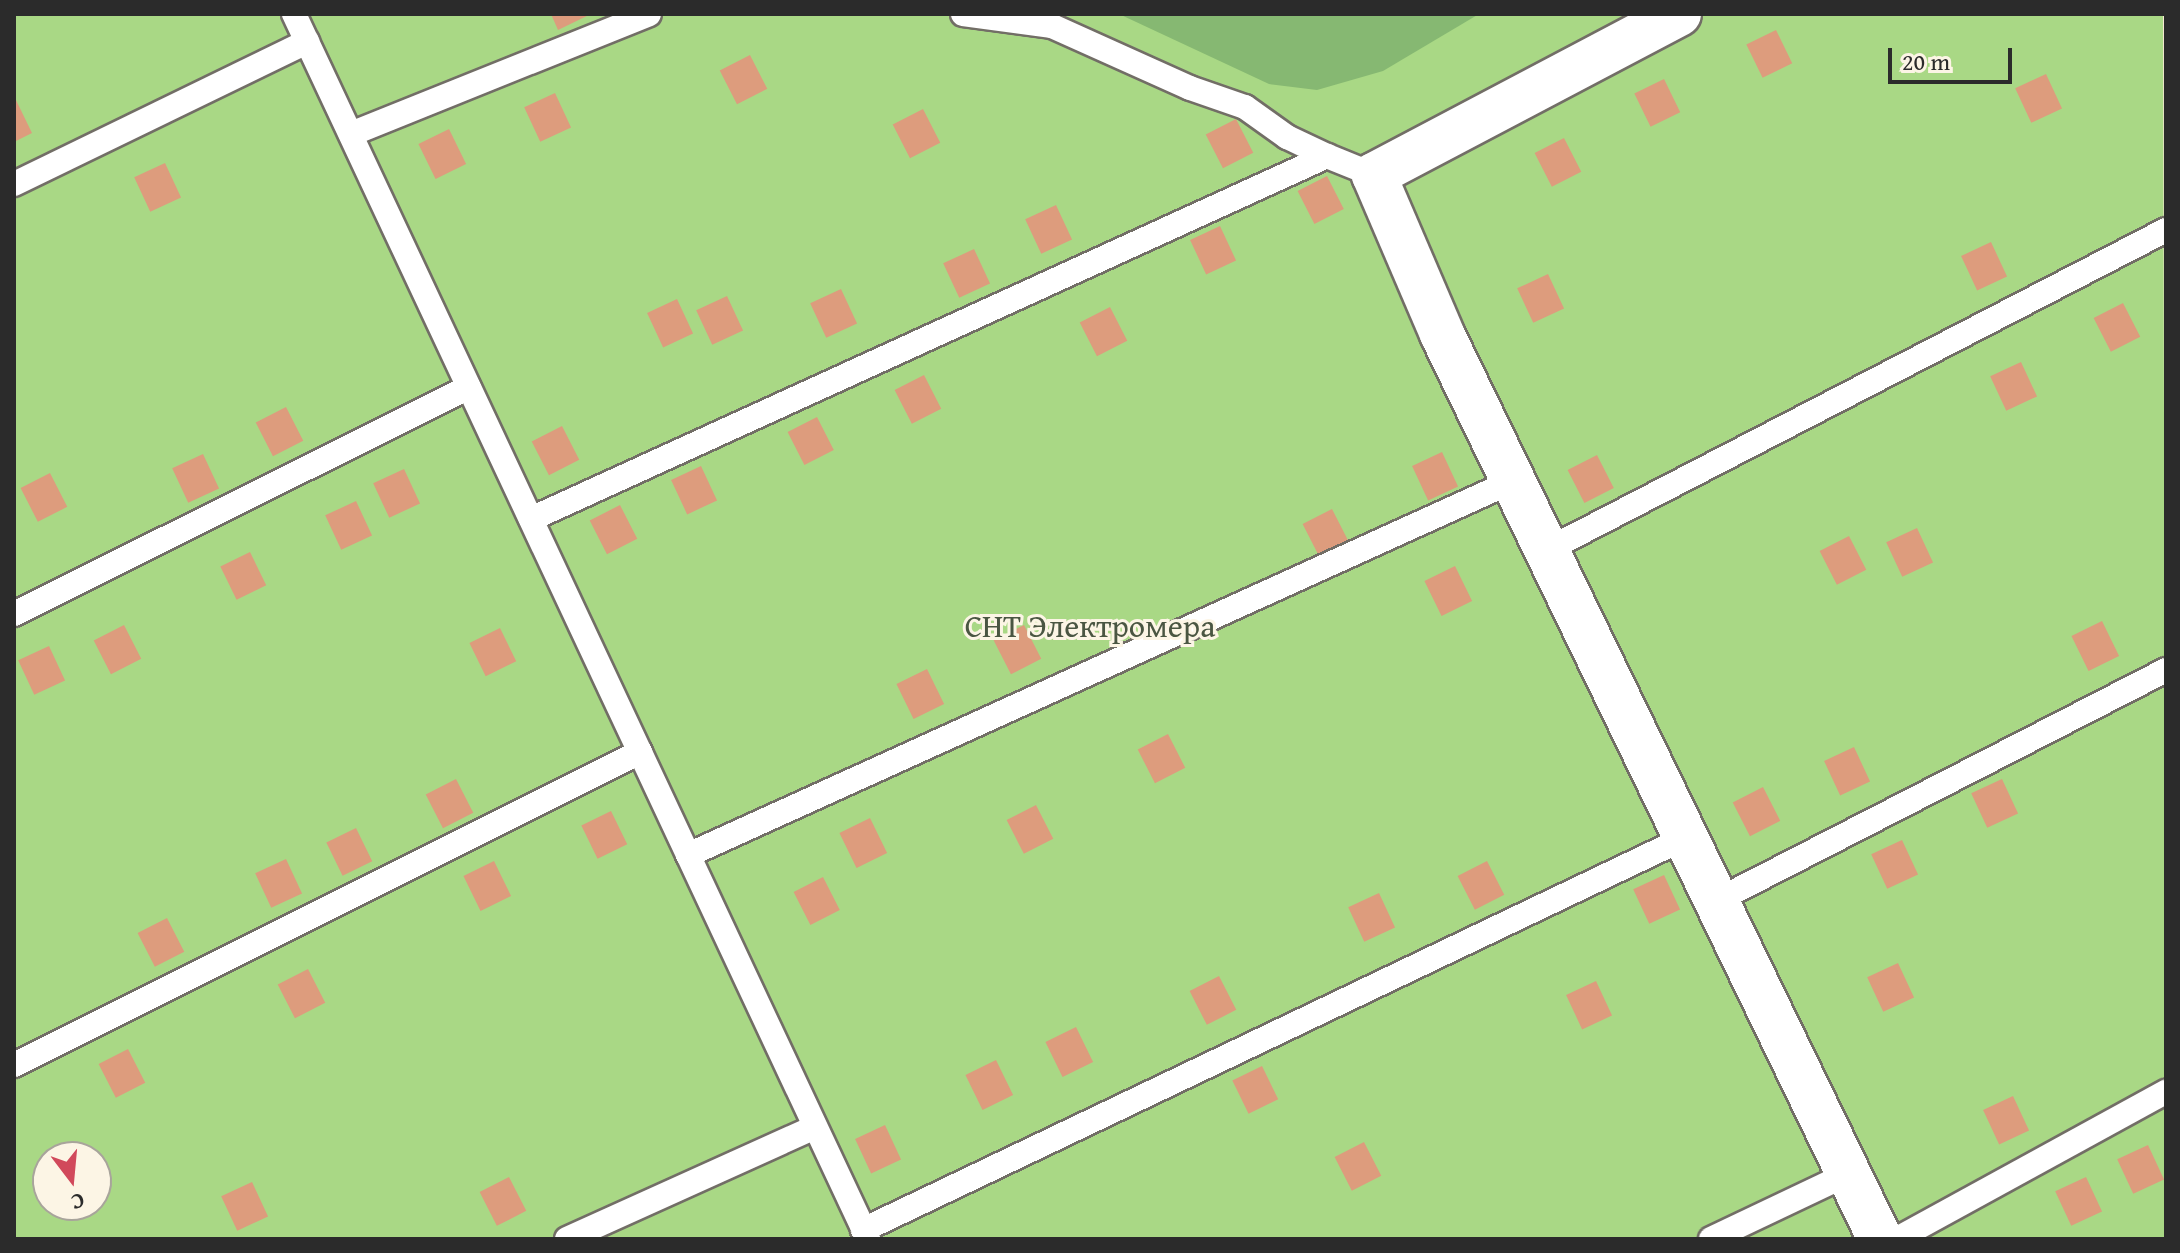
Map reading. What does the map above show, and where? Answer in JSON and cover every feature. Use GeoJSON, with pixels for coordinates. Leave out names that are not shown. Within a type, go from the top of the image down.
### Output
{"type":"FeatureCollection","features":[{"type":"Feature","properties":{"kind":"street"},"geometry":{"type":"LineString","coordinates":[[1679,14],[1374,175],[1442,334],[1880,1239]]}},
{"type":"Feature","properties":{"kind":"lane"},"geometry":{"type":"LineString","coordinates":[[294,14],[865,1234],[1685,838]]}},
{"type":"Feature","properties":{"kind":"lane"},"geometry":{"type":"LineString","coordinates":[[351,134],[649,14]]}},
{"type":"Feature","properties":{"kind":"lane"},"geometry":{"type":"LineString","coordinates":[[963,14],[1052,26],[1190,88],[1245,107],[1287,137],[1374,175]]}},
{"type":"Feature","properties":{"kind":"lane"},"geometry":{"type":"LineString","coordinates":[[14,184],[307,42]]}},
{"type":"Feature","properties":{"kind":"lane"},"geometry":{"type":"LineString","coordinates":[[531,519],[1327,156]]}},
{"type":"Feature","properties":{"kind":"lane"},"geometry":{"type":"LineString","coordinates":[[1547,550],[2166,230]]}},
{"type":"Feature","properties":{"kind":"lane"},"geometry":{"type":"LineString","coordinates":[[14,614],[469,387]]}},
{"type":"Feature","properties":{"kind":"lane"},"geometry":{"type":"LineString","coordinates":[[688,855],[1513,481]]}},
{"type":"Feature","properties":{"kind":"lane"},"geometry":{"type":"LineString","coordinates":[[1716,901],[2166,670]]}},
{"type":"Feature","properties":{"kind":"lane"},"geometry":{"type":"LineString","coordinates":[[14,1065],[640,752]]}},
{"type":"Feature","properties":{"kind":"lane"},"geometry":{"type":"LineString","coordinates":[[1897,1239],[2166,1092]]}},
{"type":"Feature","properties":{"kind":"lane"},"geometry":{"type":"LineString","coordinates":[[567,1239],[815,1127]]}},
{"type":"Feature","properties":{"kind":"lane"},"geometry":{"type":"LineString","coordinates":[[1711,1239],[1848,1174]]}},
{"type":"Feature","properties":{"kind":"green space","name":"СНТ Электромера"},"geometry":{"type":"Polygon","coordinates":[[[14,14],[2163,14],[2166,1239],[14,1239],[14,14]]]}},
{"type":"Feature","properties":{"kind":"green space"},"geometry":{"type":"Polygon","coordinates":[[[1119,14],[1479,14],[1383,71],[1317,90],[1269,84],[1119,14]]]}},
{"type":"Feature","properties":{"kind":"building"},"geometry":{"type":"Polygon","coordinates":[[[551,14],[591,14],[558,30],[551,14]]]}},
{"type":"Feature","properties":{"kind":"building"},"geometry":{"type":"Polygon","coordinates":[[[1776,30],[1792,63],[1763,78],[1746,44],[1776,30]]]}},
{"type":"Feature","properties":{"kind":"building"},"geometry":{"type":"Polygon","coordinates":[[[750,55],[767,89],[737,104],[720,70],[750,55]]]}},
{"type":"Feature","properties":{"kind":"building"},"geometry":{"type":"Polygon","coordinates":[[[2046,74],[2062,108],[2031,123],[2015,88],[2046,74]]]}},
{"type":"Feature","properties":{"kind":"building"},"geometry":{"type":"Polygon","coordinates":[[[1664,79],[1680,112],[1651,127],[1634,93],[1664,79]]]}},
{"type":"Feature","properties":{"kind":"building"},"geometry":{"type":"Polygon","coordinates":[[[555,93],[571,127],[540,142],[524,107],[555,93]]]}},
{"type":"Feature","properties":{"kind":"building"},"geometry":{"type":"Polygon","coordinates":[[[14,96],[32,133],[14,142],[14,96]]]}},
{"type":"Feature","properties":{"kind":"building"},"geometry":{"type":"Polygon","coordinates":[[[923,109],[940,143],[910,158],[893,124],[923,109]]]}},
{"type":"Feature","properties":{"kind":"building"},"geometry":{"type":"Polygon","coordinates":[[[1236,119],[1253,153],[1223,168],[1206,134],[1236,119]]]}},
{"type":"Feature","properties":{"kind":"building"},"geometry":{"type":"Polygon","coordinates":[[[449,129],[466,164],[436,179],[418,144],[449,129]]]}},
{"type":"Feature","properties":{"kind":"building"},"geometry":{"type":"Polygon","coordinates":[[[1564,138],[1581,172],[1552,187],[1535,153],[1564,138]]]}},
{"type":"Feature","properties":{"kind":"building"},"geometry":{"type":"Polygon","coordinates":[[[165,163],[181,197],[150,212],[134,177],[165,163]]]}},
{"type":"Feature","properties":{"kind":"building"},"geometry":{"type":"Polygon","coordinates":[[[1327,176],[1344,209],[1314,224],[1298,191],[1327,176]]]}},
{"type":"Feature","properties":{"kind":"building"},"geometry":{"type":"Polygon","coordinates":[[[1056,205],[1072,239],[1041,254],[1025,219],[1056,205]]]}},
{"type":"Feature","properties":{"kind":"building"},"geometry":{"type":"Polygon","coordinates":[[[1220,226],[1236,260],[1206,274],[1190,240],[1220,226]]]}},
{"type":"Feature","properties":{"kind":"building"},"geometry":{"type":"Polygon","coordinates":[[[1991,242],[2007,276],[1977,290],[1961,256],[1991,242]]]}},
{"type":"Feature","properties":{"kind":"building"},"geometry":{"type":"Polygon","coordinates":[[[974,249],[990,283],[959,298],[943,263],[974,249]]]}},
{"type":"Feature","properties":{"kind":"building"},"geometry":{"type":"Polygon","coordinates":[[[1548,274],[1564,308],[1533,323],[1517,288],[1548,274]]]}},
{"type":"Feature","properties":{"kind":"building"},"geometry":{"type":"Polygon","coordinates":[[[841,289],[857,323],[826,338],[810,303],[841,289]]]}},
{"type":"Feature","properties":{"kind":"building"},"geometry":{"type":"Polygon","coordinates":[[[727,296],[743,330],[712,345],[696,310],[727,296]]]}},
{"type":"Feature","properties":{"kind":"building"},"geometry":{"type":"Polygon","coordinates":[[[677,299],[693,333],[663,347],[647,313],[677,299]]]}},
{"type":"Feature","properties":{"kind":"building"},"geometry":{"type":"Polygon","coordinates":[[[2123,303],[2140,337],[2111,352],[2094,318],[2123,303]]]}},
{"type":"Feature","properties":{"kind":"building"},"geometry":{"type":"Polygon","coordinates":[[[1110,307],[1127,341],[1097,356],[1080,322],[1110,307]]]}},
{"type":"Feature","properties":{"kind":"building"},"geometry":{"type":"Polygon","coordinates":[[[2021,362],[2037,396],[2006,411],[1990,376],[2021,362]]]}},
{"type":"Feature","properties":{"kind":"building"},"geometry":{"type":"Polygon","coordinates":[[[924,375],[941,409],[912,424],[895,390],[924,375]]]}},
{"type":"Feature","properties":{"kind":"building"},"geometry":{"type":"Polygon","coordinates":[[[286,407],[303,441],[273,456],[256,422],[286,407]]]}},
{"type":"Feature","properties":{"kind":"building"},"geometry":{"type":"Polygon","coordinates":[[[817,417],[834,450],[804,465],[788,432],[817,417]]]}},
{"type":"Feature","properties":{"kind":"building"},"geometry":{"type":"Polygon","coordinates":[[[562,426],[579,460],[549,475],[532,441],[562,426]]]}},
{"type":"Feature","properties":{"kind":"building"},"geometry":{"type":"Polygon","coordinates":[[[1442,452],[1458,486],[1428,500],[1412,466],[1442,452]]]}},
{"type":"Feature","properties":{"kind":"building"},"geometry":{"type":"Polygon","coordinates":[[[203,454],[219,488],[188,503],[172,468],[203,454]]]}},
{"type":"Feature","properties":{"kind":"building"},"geometry":{"type":"Polygon","coordinates":[[[1597,455],[1614,488],[1584,503],[1568,470],[1597,455]]]}},
{"type":"Feature","properties":{"kind":"building"},"geometry":{"type":"Polygon","coordinates":[[[701,466],[717,500],[687,514],[671,480],[701,466]]]}},
{"type":"Feature","properties":{"kind":"building"},"geometry":{"type":"Polygon","coordinates":[[[404,469],[420,503],[389,518],[373,483],[404,469]]]}},
{"type":"Feature","properties":{"kind":"building"},"geometry":{"type":"Polygon","coordinates":[[[50,473],[67,507],[38,522],[21,488],[50,473]]]}},
{"type":"Feature","properties":{"kind":"building"},"geometry":{"type":"Polygon","coordinates":[[[356,501],[372,535],[341,550],[325,515],[356,501]]]}},
{"type":"Feature","properties":{"kind":"building"},"geometry":{"type":"Polygon","coordinates":[[[620,505],[637,539],[607,554],[590,520],[620,505]]]}},
{"type":"Feature","properties":{"kind":"building"},"geometry":{"type":"Polygon","coordinates":[[[1332,509],[1349,543],[1320,558],[1303,524],[1332,509]]]}},
{"type":"Feature","properties":{"kind":"building"},"geometry":{"type":"Polygon","coordinates":[[[1917,528],[1933,562],[1902,577],[1886,542],[1917,528]]]}},
{"type":"Feature","properties":{"kind":"building"},"geometry":{"type":"Polygon","coordinates":[[[1849,536],[1866,570],[1837,585],[1820,551],[1849,536]]]}},
{"type":"Feature","properties":{"kind":"building"},"geometry":{"type":"Polygon","coordinates":[[[250,552],[266,585],[237,600],[220,566],[250,552]]]}},
{"type":"Feature","properties":{"kind":"building"},"geometry":{"type":"Polygon","coordinates":[[[1455,566],[1472,601],[1442,616],[1424,581],[1455,566]]]}},
{"type":"Feature","properties":{"kind":"building"},"geometry":{"type":"Polygon","coordinates":[[[2102,621],[2119,656],[2089,671],[2071,636],[2102,621]]]}},
{"type":"Feature","properties":{"kind":"building"},"geometry":{"type":"Polygon","coordinates":[[[124,625],[141,659],[111,674],[94,640],[124,625]]]}},
{"type":"Feature","properties":{"kind":"building"},"geometry":{"type":"Polygon","coordinates":[[[1024,625],[1041,659],[1011,674],[994,640],[1024,625]]]}},
{"type":"Feature","properties":{"kind":"building"},"geometry":{"type":"Polygon","coordinates":[[[500,628],[516,661],[486,676],[469,643],[500,628]]]}},
{"type":"Feature","properties":{"kind":"building"},"geometry":{"type":"Polygon","coordinates":[[[49,646],[65,680],[34,695],[18,660],[49,646]]]}},
{"type":"Feature","properties":{"kind":"building"},"geometry":{"type":"Polygon","coordinates":[[[927,669],[944,704],[914,719],[896,684],[927,669]]]}},
{"type":"Feature","properties":{"kind":"building"},"geometry":{"type":"Polygon","coordinates":[[[1168,734],[1185,768],[1155,783],[1138,749],[1168,734]]]}},
{"type":"Feature","properties":{"kind":"building"},"geometry":{"type":"Polygon","coordinates":[[[1854,747],[1870,781],[1840,795],[1824,761],[1854,747]]]}},
{"type":"Feature","properties":{"kind":"building"},"geometry":{"type":"Polygon","coordinates":[[[456,779],[473,813],[443,828],[426,794],[456,779]]]}},
{"type":"Feature","properties":{"kind":"building"},"geometry":{"type":"Polygon","coordinates":[[[2002,779],[2018,813],[1987,828],[1971,793],[2002,779]]]}},
{"type":"Feature","properties":{"kind":"building"},"geometry":{"type":"Polygon","coordinates":[[[1763,787],[1780,821],[1750,836],[1733,802],[1763,787]]]}},
{"type":"Feature","properties":{"kind":"building"},"geometry":{"type":"Polygon","coordinates":[[[1036,805],[1053,839],[1024,854],[1007,820],[1036,805]]]}},
{"type":"Feature","properties":{"kind":"building"},"geometry":{"type":"Polygon","coordinates":[[[611,811],[627,844],[598,859],[581,825],[611,811]]]}},
{"type":"Feature","properties":{"kind":"building"},"geometry":{"type":"Polygon","coordinates":[[[870,818],[887,853],[857,868],[839,833],[870,818]]]}},
{"type":"Feature","properties":{"kind":"building"},"geometry":{"type":"Polygon","coordinates":[[[356,828],[372,861],[343,876],[326,842],[356,828]]]}},
{"type":"Feature","properties":{"kind":"building"},"geometry":{"type":"Polygon","coordinates":[[[1902,840],[1918,874],[1887,889],[1871,854],[1902,840]]]}},
{"type":"Feature","properties":{"kind":"building"},"geometry":{"type":"Polygon","coordinates":[[[286,859],[302,893],[271,908],[255,873],[286,859]]]}},
{"type":"Feature","properties":{"kind":"building"},"geometry":{"type":"Polygon","coordinates":[[[494,861],[511,896],[481,911],[463,876],[494,861]]]}},
{"type":"Feature","properties":{"kind":"building"},"geometry":{"type":"Polygon","coordinates":[[[1487,861],[1504,895],[1475,910],[1458,876],[1487,861]]]}},
{"type":"Feature","properties":{"kind":"building"},"geometry":{"type":"Polygon","coordinates":[[[1664,875],[1680,909],[1649,924],[1633,889],[1664,875]]]}},
{"type":"Feature","properties":{"kind":"building"},"geometry":{"type":"Polygon","coordinates":[[[823,877],[840,910],[810,925],[794,892],[823,877]]]}},
{"type":"Feature","properties":{"kind":"building"},"geometry":{"type":"Polygon","coordinates":[[[1379,893],[1395,927],[1364,942],[1348,907],[1379,893]]]}},
{"type":"Feature","properties":{"kind":"building"},"geometry":{"type":"Polygon","coordinates":[[[167,918],[184,952],[155,967],[138,933],[167,918]]]}},
{"type":"Feature","properties":{"kind":"building"},"geometry":{"type":"Polygon","coordinates":[[[1898,963],[1914,997],[1883,1012],[1867,977],[1898,963]]]}},
{"type":"Feature","properties":{"kind":"building"},"geometry":{"type":"Polygon","coordinates":[[[308,969],[325,1003],[295,1018],[278,984],[308,969]]]}},
{"type":"Feature","properties":{"kind":"building"},"geometry":{"type":"Polygon","coordinates":[[[1219,976],[1236,1010],[1207,1025],[1190,991],[1219,976]]]}},
{"type":"Feature","properties":{"kind":"building"},"geometry":{"type":"Polygon","coordinates":[[[1596,981],[1612,1015],[1582,1029],[1566,995],[1596,981]]]}},
{"type":"Feature","properties":{"kind":"building"},"geometry":{"type":"Polygon","coordinates":[[[1076,1027],[1093,1062],[1063,1077],[1045,1042],[1076,1027]]]}},
{"type":"Feature","properties":{"kind":"building"},"geometry":{"type":"Polygon","coordinates":[[[128,1049],[145,1083],[116,1098],[99,1064],[128,1049]]]}},
{"type":"Feature","properties":{"kind":"building"},"geometry":{"type":"Polygon","coordinates":[[[996,1060],[1013,1095],[983,1110],[965,1075],[996,1060]]]}},
{"type":"Feature","properties":{"kind":"building"},"geometry":{"type":"Polygon","coordinates":[[[1262,1066],[1278,1099],[1249,1114],[1232,1080],[1262,1066]]]}},
{"type":"Feature","properties":{"kind":"building"},"geometry":{"type":"Polygon","coordinates":[[[2013,1096],[2029,1130],[1999,1144],[1983,1110],[2013,1096]]]}},
{"type":"Feature","properties":{"kind":"building"},"geometry":{"type":"Polygon","coordinates":[[[885,1125],[901,1159],[871,1173],[855,1139],[885,1125]]]}},
{"type":"Feature","properties":{"kind":"building"},"geometry":{"type":"Polygon","coordinates":[[[1364,1142],[1381,1176],[1352,1191],[1335,1157],[1364,1142]]]}},
{"type":"Feature","properties":{"kind":"building"},"geometry":{"type":"Polygon","coordinates":[[[2148,1145],[2164,1179],[2133,1194],[2117,1159],[2148,1145]]]}},
{"type":"Feature","properties":{"kind":"building"},"geometry":{"type":"Polygon","coordinates":[[[509,1177],[526,1211],[497,1226],[480,1192],[509,1177]]]}},
{"type":"Feature","properties":{"kind":"building"},"geometry":{"type":"Polygon","coordinates":[[[2086,1177],[2102,1211],[2071,1226],[2055,1191],[2086,1177]]]}},
{"type":"Feature","properties":{"kind":"building"},"geometry":{"type":"Polygon","coordinates":[[[252,1182],[268,1216],[237,1231],[221,1196],[252,1182]]]}}]}
